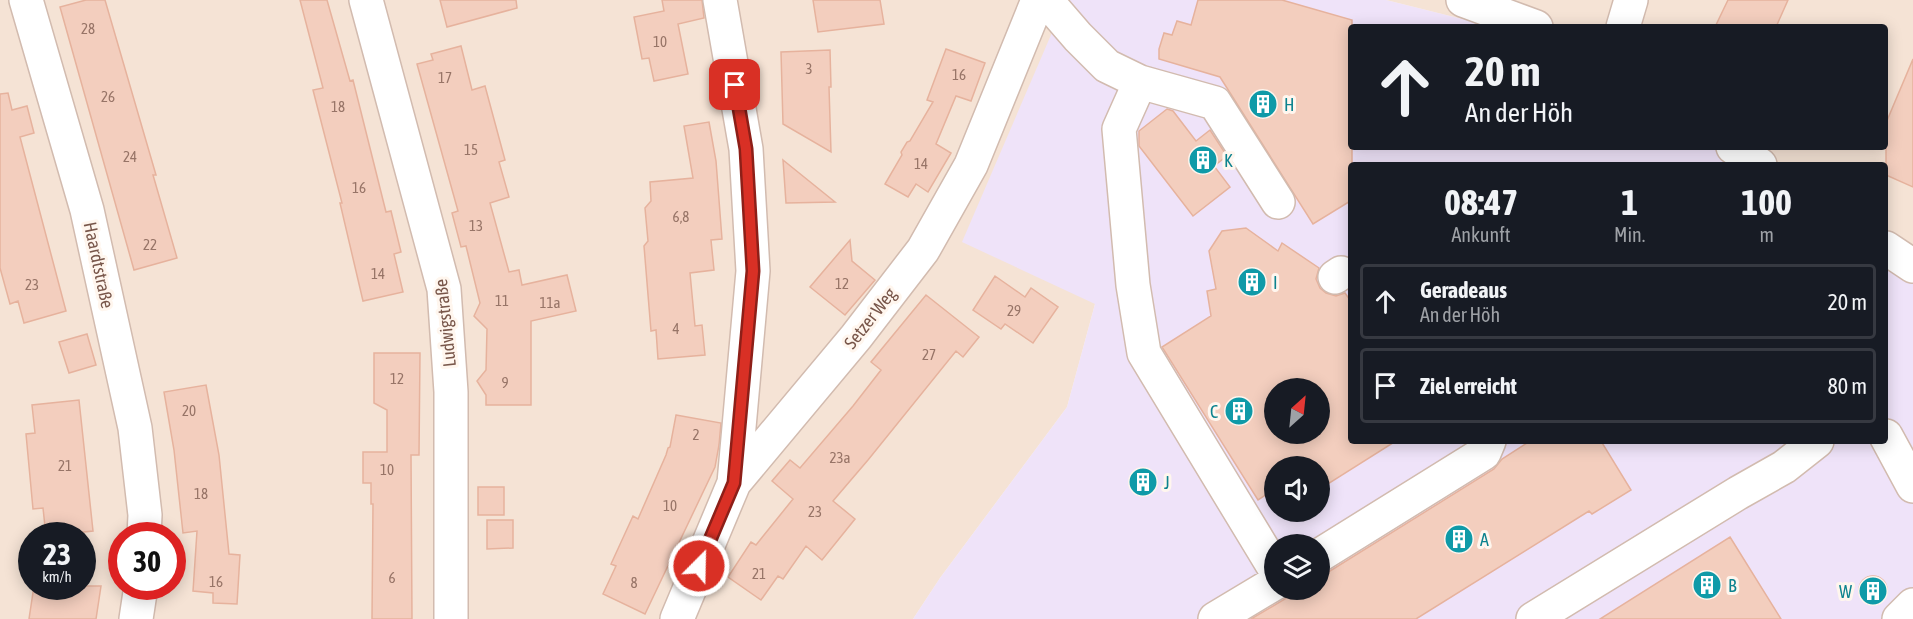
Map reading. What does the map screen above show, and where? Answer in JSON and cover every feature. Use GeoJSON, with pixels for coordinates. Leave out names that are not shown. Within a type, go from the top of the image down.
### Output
{"type":"FeatureCollection","features":[{"type":"Feature","properties":{"kind":"street","name":"Haardtstraße"},"geometry":{"type":"LineString","coordinates":[[26,0],[87,210],[135,428],[145,522]]}},
{"type":"Feature","properties":{"kind":"street","name":"Ludwigstraße"},"geometry":{"type":"LineString","coordinates":[[366,0],[444,289],[452,392],[451,619]]}},
{"type":"Feature","properties":{"kind":"street"},"geometry":{"type":"LineString","coordinates":[[720,0],[746,149],[753,271],[734,483]]}},
{"type":"Feature","properties":{"kind":"street","name":"Setzer Weg"},"geometry":{"type":"LineString","coordinates":[[677,619],[734,483],[856,337],[923,250],[971,165],[1038,0]]}},
{"type":"Feature","properties":{"kind":"street"},"geometry":{"type":"LineString","coordinates":[[1046,0],[1107,66],[1140,82],[1215,103],[1278,202]]}},
{"type":"Feature","properties":{"kind":"street"},"geometry":{"type":"LineString","coordinates":[[1463,0],[1528,24]]}},
{"type":"Feature","properties":{"kind":"street"},"geometry":{"type":"LineString","coordinates":[[1624,24],[1631,0]]}},
{"type":"Feature","properties":{"kind":"street"},"geometry":{"type":"LineString","coordinates":[[1140,82],[1119,129],[1133,285],[1144,353],[1264,551]]}},
{"type":"Feature","properties":{"kind":"street"},"geometry":{"type":"LineString","coordinates":[[1738,150],[1756,162]]}},
{"type":"Feature","properties":{"kind":"street"},"geometry":{"type":"LineString","coordinates":[[1888,249],[1913,266]]}},
{"type":"Feature","properties":{"kind":"street"},"geometry":{"type":"LineString","coordinates":[[1888,440],[1913,486]]}},
{"type":"Feature","properties":{"kind":"street"},"geometry":{"type":"LineString","coordinates":[[1330,549],[1484,453],[1488,444]]}},
{"type":"Feature","properties":{"kind":"street"},"geometry":{"type":"LineString","coordinates":[[1533,619],[1784,467],[1813,444]]}},
{"type":"Feature","properties":{"kind":"street"},"geometry":{"type":"LineString","coordinates":[[1215,619],[1264,590]]}},
{"type":"Feature","properties":{"kind":"street"},"geometry":{"type":"LineString","coordinates":[[136,619],[139,600]]}},
{"type":"Feature","properties":{"kind":"street"},"geometry":{"type":"LineString","coordinates":[[1899,619],[1913,605]]}},
{"type":"Feature","properties":{"kind":"shaded area"},"geometry":{"type":"Polygon","coordinates":[[[0,0],[1066,0],[1095,304],[1067,407],[940,578],[913,619],[0,619],[0,0]]]}},
{"type":"Feature","properties":{"kind":"shaded area"},"geometry":{"type":"Polygon","coordinates":[[[1066,0],[1386,0],[1482,24],[1348,24],[1348,150],[1723,150],[1741,162],[1348,162],[1348,444],[1888,444],[1888,256],[1913,273],[1913,619],[913,619],[940,578],[1067,407],[1095,304],[962,242],[1066,0]]]}},
{"type":"Feature","properties":{"kind":"shaded area"},"geometry":{"type":"Polygon","coordinates":[[[1386,0],[1913,0],[1913,273],[1888,256],[1888,162],[1741,162],[1723,150],[1888,150],[1888,24],[1482,24],[1386,0]]]}},
{"type":"Feature","properties":{"kind":"building"},"geometry":{"type":"Polygon","coordinates":[[[86,0],[105,0],[156,175],[153,175],[177,258],[134,270],[60,7],[86,0]]]}},
{"type":"Feature","properties":{"kind":"building"},"geometry":{"type":"Polygon","coordinates":[[[300,0],[327,0],[350,81],[353,80],[386,212],[391,211],[401,252],[394,254],[403,292],[363,301],[340,203],[342,203],[313,90],[323,88],[300,0]]]}},
{"type":"Feature","properties":{"kind":"building"},"geometry":{"type":"Polygon","coordinates":[[[440,0],[516,0],[517,8],[447,27],[440,0]]]}},
{"type":"Feature","properties":{"kind":"building"},"geometry":{"type":"Polygon","coordinates":[[[662,0],[702,0],[704,18],[678,24],[688,74],[654,81],[649,58],[642,59],[634,17],[664,11],[662,0]]]}},
{"type":"Feature","properties":{"kind":"building"},"geometry":{"type":"Polygon","coordinates":[[[813,0],[880,0],[884,24],[818,32],[813,0]]]}},
{"type":"Feature","properties":{"kind":"building","name":"H"},"geometry":{"type":"Polygon","coordinates":[[[1198,0],[1282,0],[1352,20],[1352,24],[1348,24],[1348,150],[1352,150],[1352,162],[1348,162],[1348,202],[1313,224],[1220,77],[1159,59],[1159,49],[1164,33],[1172,35],[1177,21],[1191,25],[1198,0]]]}},
{"type":"Feature","properties":{"kind":"building"},"geometry":{"type":"Polygon","coordinates":[[[1728,0],[1788,0],[1777,24],[1716,24],[1728,0]]]}},
{"type":"Feature","properties":{"kind":"building"},"geometry":{"type":"Polygon","coordinates":[[[461,46],[472,90],[485,86],[505,160],[499,162],[509,197],[490,203],[509,272],[519,270],[522,285],[567,275],[576,311],[531,321],[531,405],[486,405],[486,395],[477,381],[486,370],[487,329],[474,316],[480,303],[466,246],[461,247],[452,213],[458,211],[417,64],[433,60],[431,54],[461,46]]]}},
{"type":"Feature","properties":{"kind":"building"},"geometry":{"type":"Polygon","coordinates":[[[946,49],[985,63],[971,101],[956,96],[936,144],[951,153],[928,192],[916,184],[908,197],[885,184],[902,155],[901,152],[933,102],[927,100],[946,49]]]}},
{"type":"Feature","properties":{"kind":"building"},"geometry":{"type":"Polygon","coordinates":[[[830,50],[831,152],[783,124],[781,52],[830,50]]]}},
{"type":"Feature","properties":{"kind":"building"},"geometry":{"type":"Polygon","coordinates":[[[1913,59],[1913,187],[1888,176],[1886,150],[1888,150],[1888,118],[1913,59]]]}},
{"type":"Feature","properties":{"kind":"building"},"geometry":{"type":"Polygon","coordinates":[[[8,93],[12,110],[27,106],[34,133],[20,137],[66,311],[24,323],[18,301],[10,304],[0,268],[0,94],[8,93]]]}},
{"type":"Feature","properties":{"kind":"building","name":"K"},"geometry":{"type":"Polygon","coordinates":[[[1167,109],[1173,111],[1196,141],[1210,130],[1227,156],[1214,166],[1230,187],[1193,216],[1139,146],[1139,131],[1167,109]]]}},
{"type":"Feature","properties":{"kind":"building"},"geometry":{"type":"Polygon","coordinates":[[[709,122],[716,161],[722,239],[711,240],[714,270],[690,273],[695,326],[702,325],[705,355],[658,359],[656,330],[651,331],[644,246],[648,241],[645,208],[651,201],[650,182],[693,178],[684,126],[709,122]]]}},
{"type":"Feature","properties":{"kind":"building"},"geometry":{"type":"Polygon","coordinates":[[[783,160],[835,202],[786,203],[783,160]]]}},
{"type":"Feature","properties":{"kind":"building","name":"C"},"geometry":{"type":"Polygon","coordinates":[[[1246,228],[1278,251],[1282,243],[1319,268],[1316,279],[1320,288],[1336,296],[1345,293],[1348,297],[1348,444],[1391,444],[1330,483],[1330,456],[1264,456],[1264,496],[1258,500],[1162,347],[1211,316],[1207,291],[1216,289],[1209,251],[1222,231],[1246,228]]]}},
{"type":"Feature","properties":{"kind":"building"},"geometry":{"type":"Polygon","coordinates":[[[850,240],[852,261],[875,280],[845,315],[810,287],[850,240]]]}},
{"type":"Feature","properties":{"kind":"building"},"geometry":{"type":"Polygon","coordinates":[[[995,276],[1025,297],[1031,288],[1058,307],[1033,343],[1005,324],[1001,329],[973,310],[995,276]]]}},
{"type":"Feature","properties":{"kind":"building"},"geometry":{"type":"Polygon","coordinates":[[[926,295],[979,337],[963,357],[956,351],[833,501],[855,519],[822,560],[806,546],[783,579],[778,576],[761,600],[728,577],[751,542],[756,545],[793,499],[772,481],[790,460],[800,468],[853,406],[881,370],[871,362],[926,295]]]}},
{"type":"Feature","properties":{"kind":"building"},"geometry":{"type":"Polygon","coordinates":[[[87,334],[96,365],[69,373],[59,342],[87,334]]]}},
{"type":"Feature","properties":{"kind":"building"},"geometry":{"type":"Polygon","coordinates":[[[374,353],[420,353],[419,455],[411,455],[412,619],[372,619],[373,504],[371,504],[371,483],[363,483],[363,452],[387,452],[387,410],[374,403],[374,353]]]}},
{"type":"Feature","properties":{"kind":"building"},"geometry":{"type":"Polygon","coordinates":[[[206,385],[219,455],[229,554],[240,555],[237,604],[213,603],[213,593],[193,591],[197,531],[186,533],[186,522],[182,522],[174,450],[164,392],[206,385]]]}},
{"type":"Feature","properties":{"kind":"building"},"geometry":{"type":"Polygon","coordinates":[[[79,400],[92,522],[44,522],[43,508],[33,509],[26,434],[35,433],[32,405],[79,400]]]}},
{"type":"Feature","properties":{"kind":"building"},"geometry":{"type":"Polygon","coordinates":[[[676,415],[721,423],[719,445],[715,467],[645,614],[603,594],[616,566],[611,564],[633,516],[638,519],[670,447],[676,415]]]}},
{"type":"Feature","properties":{"kind":"building","name":"A"},"geometry":{"type":"Polygon","coordinates":[[[1525,444],[1603,444],[1631,490],[1592,514],[1589,511],[1416,619],[1251,619],[1283,600],[1330,600],[1330,571],[1494,469],[1502,459],[1525,444]]]}},
{"type":"Feature","properties":{"kind":"building"},"geometry":{"type":"Polygon","coordinates":[[[478,487],[504,487],[504,515],[478,515],[478,487]]]}},
{"type":"Feature","properties":{"kind":"building"},"geometry":{"type":"Polygon","coordinates":[[[487,520],[513,520],[513,548],[487,549],[487,520]]]}},
{"type":"Feature","properties":{"kind":"building","name":"B"},"geometry":{"type":"Polygon","coordinates":[[[1730,537],[1781,619],[1600,619],[1730,537]]]}},
{"type":"Feature","properties":{"kind":"building","name":"W"},"geometry":{"type":"Polygon","coordinates":[[[1873,576],[1883,580],[1887,590],[1883,600],[1873,604],[1863,600],[1859,590],[1863,580],[1873,576]]]}},
{"type":"Feature","properties":{"kind":"building"},"geometry":{"type":"Polygon","coordinates":[[[96,586],[101,586],[96,619],[29,619],[32,600],[96,600],[96,586]]]}},
{"type":"Feature","properties":{"kind":"place","name":"H"},"geometry":{"type":"Point","coordinates":[1263,104]}},
{"type":"Feature","properties":{"kind":"place","name":"K"},"geometry":{"type":"Point","coordinates":[1203,160]}},
{"type":"Feature","properties":{"kind":"place","name":"I"},"geometry":{"type":"Point","coordinates":[1252,282]}},
{"type":"Feature","properties":{"kind":"place","name":"C"},"geometry":{"type":"Point","coordinates":[1239,411]}},
{"type":"Feature","properties":{"kind":"place","name":"J"},"geometry":{"type":"Point","coordinates":[1143,482]}},
{"type":"Feature","properties":{"kind":"place","name":"A"},"geometry":{"type":"Point","coordinates":[1459,539]}},
{"type":"Feature","properties":{"kind":"place","name":"B"},"geometry":{"type":"Point","coordinates":[1707,585]}},
{"type":"Feature","properties":{"kind":"place","name":"W"},"geometry":{"type":"Point","coordinates":[1873,591]}},
{"type":"Feature","properties":{"kind":"route"},"geometry":{"type":"LineString","coordinates":[[699,566],[734,483],[753,271],[746,149],[735,85]]}}]}
